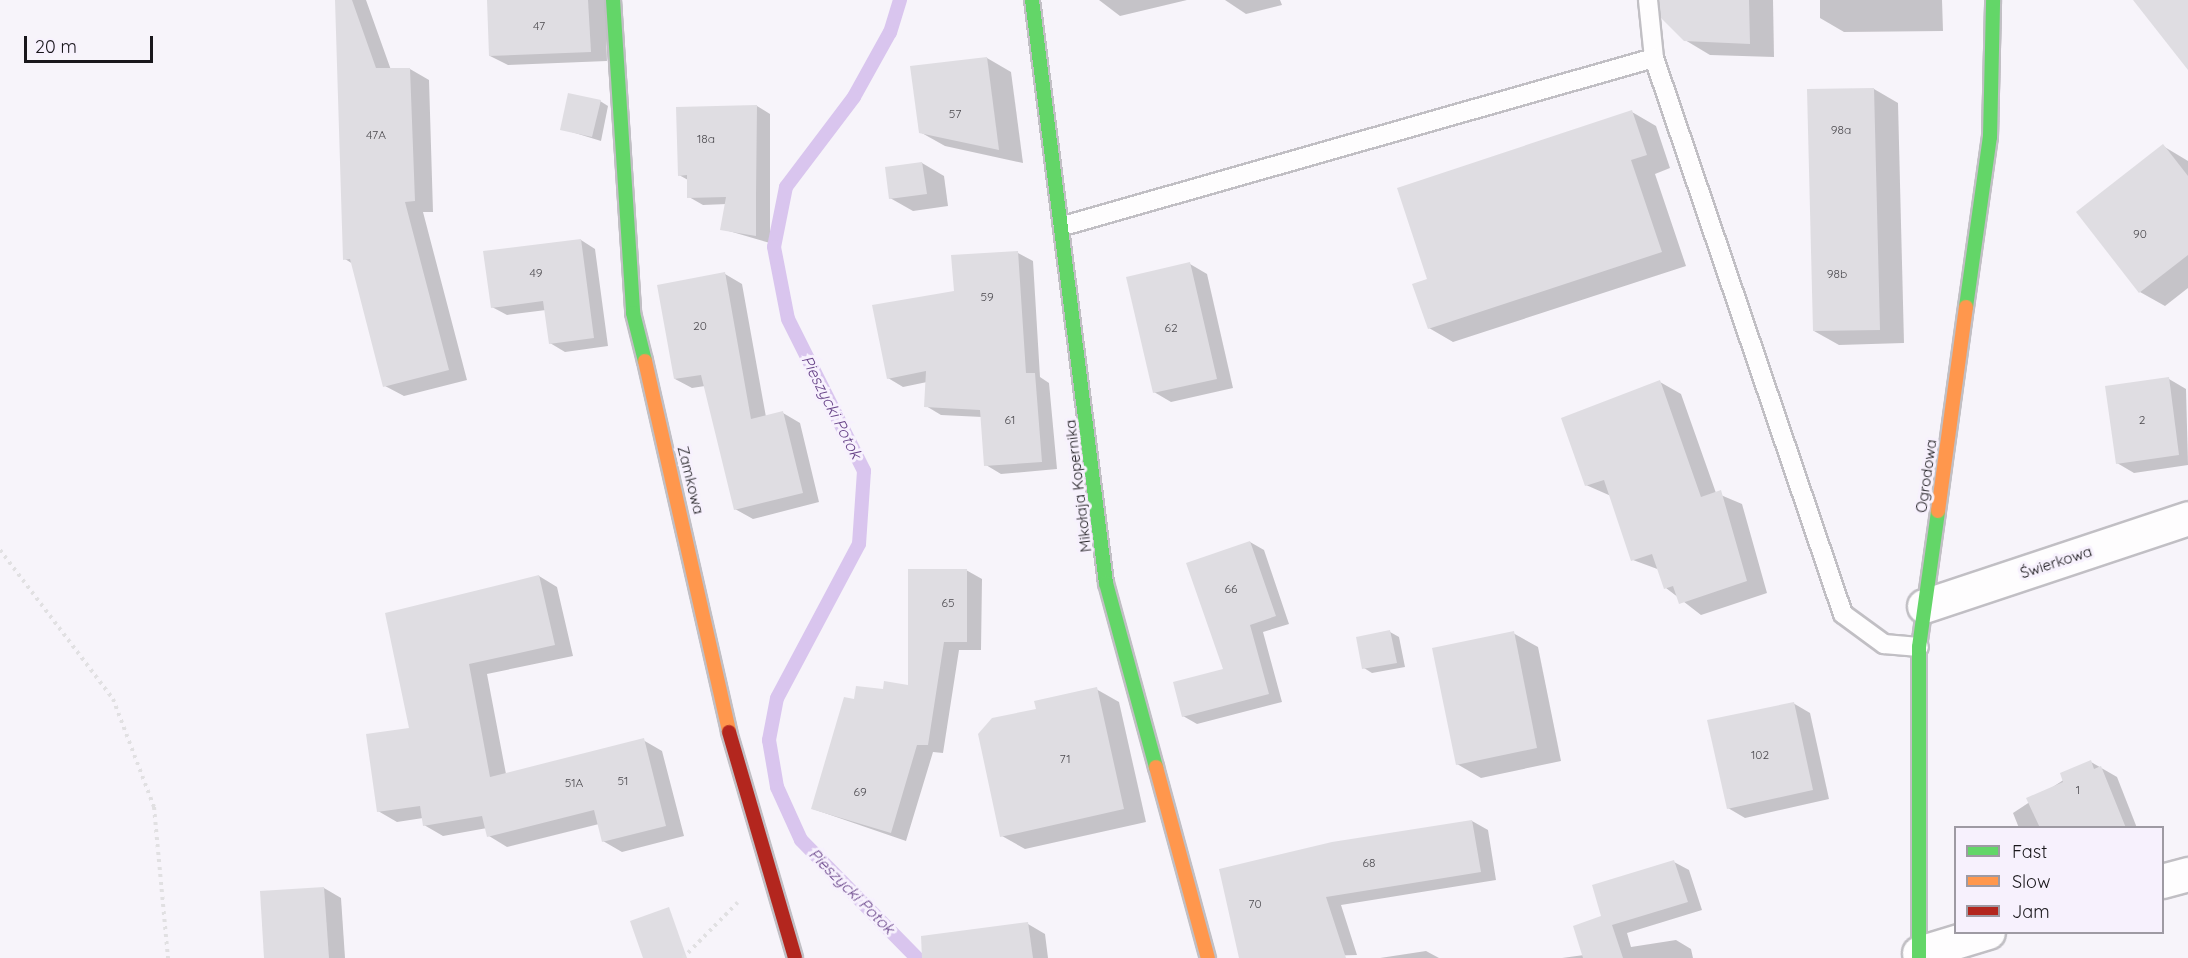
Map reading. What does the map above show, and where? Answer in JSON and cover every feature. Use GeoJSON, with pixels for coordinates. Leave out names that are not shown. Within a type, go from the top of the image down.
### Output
{"type":"FeatureCollection","features":[{"type":"Feature","properties":{"kind":"street","name":"Zamkowa"},"geometry":{"type":"LineString","coordinates":[[613,0],[633,314],[704,608],[716,686],[795,958]]}},
{"type":"Feature","properties":{"kind":"street","name":"Mikołaja Kopernika"},"geometry":{"type":"LineString","coordinates":[[1032,0],[1063,226],[1106,583],[1208,958]]}},
{"type":"Feature","properties":{"kind":"street","name":"Ogrodowa"},"geometry":{"type":"LineString","coordinates":[[1914,956],[1919,647],[1990,137],[1993,0]]}},
{"type":"Feature","properties":{"kind":"street","name":"Świerkowa"},"geometry":{"type":"LineString","coordinates":[[1924,606],[2188,518]]}},
{"type":"Feature","properties":{"kind":"street"},"geometry":{"type":"LineString","coordinates":[[2164,881],[2188,874]]}},
{"type":"Feature","properties":{"kind":"street"},"geometry":{"type":"LineString","coordinates":[[1914,956],[1985,934]]}},
{"type":"Feature","properties":{"kind":"lane"},"geometry":{"type":"LineString","coordinates":[[1648,0],[1654,58],[1843,614],[1884,644],[1919,647]]}},
{"type":"Feature","properties":{"kind":"lane"},"geometry":{"type":"LineString","coordinates":[[1063,226],[1654,58]]}},
{"type":"Feature","properties":{"kind":"path"},"geometry":{"type":"LineString","coordinates":[[0,550],[113,699],[154,807],[168,958]]}},
{"type":"Feature","properties":{"kind":"path"},"geometry":{"type":"LineString","coordinates":[[683,958],[729,905],[775,887]]}},
{"type":"Feature","properties":{"kind":"building"},"geometry":{"type":"Polygon","coordinates":[[[335,0],[352,0],[376,68],[410,68],[415,201],[405,202],[449,370],[383,387],[350,259],[343,260],[335,0]]]}},
{"type":"Feature","properties":{"kind":"building"},"geometry":{"type":"Polygon","coordinates":[[[487,0],[588,0],[591,52],[489,56],[487,0]]]}},
{"type":"Feature","properties":{"kind":"building"},"geometry":{"type":"Polygon","coordinates":[[[1659,0],[1749,0],[1750,44],[1684,41],[1661,18],[1659,0]]]}},
{"type":"Feature","properties":{"kind":"building"},"geometry":{"type":"Polygon","coordinates":[[[2133,0],[2188,0],[2188,70],[2133,0]]]}},
{"type":"Feature","properties":{"kind":"building"},"geometry":{"type":"Polygon","coordinates":[[[987,57],[999,150],[919,133],[910,66],[987,57]]]}},
{"type":"Feature","properties":{"kind":"building"},"geometry":{"type":"Polygon","coordinates":[[[1874,88],[1880,330],[1813,331],[1807,89],[1874,88]]]}},
{"type":"Feature","properties":{"kind":"building"},"geometry":{"type":"Polygon","coordinates":[[[568,93],[601,100],[592,137],[560,130],[568,93]]]}},
{"type":"Feature","properties":{"kind":"building"},"geometry":{"type":"Polygon","coordinates":[[[757,105],[756,236],[720,230],[726,197],[687,198],[687,175],[678,176],[676,107],[757,105]]]}},
{"type":"Feature","properties":{"kind":"building"},"geometry":{"type":"Polygon","coordinates":[[[1632,110],[1647,155],[1631,160],[1662,252],[1428,329],[1412,284],[1427,279],[1397,188],[1632,110]]]}},
{"type":"Feature","properties":{"kind":"building"},"geometry":{"type":"Polygon","coordinates":[[[2163,144],[2188,176],[2188,255],[2139,293],[2076,212],[2163,144]]]}},
{"type":"Feature","properties":{"kind":"building"},"geometry":{"type":"Polygon","coordinates":[[[922,162],[927,194],[889,199],[885,167],[922,162]]]}},
{"type":"Feature","properties":{"kind":"building"},"geometry":{"type":"Polygon","coordinates":[[[581,239],[594,338],[549,344],[543,301],[491,308],[483,251],[581,239]]]}},
{"type":"Feature","properties":{"kind":"building"},"geometry":{"type":"Polygon","coordinates":[[[1018,251],[1026,373],[1035,373],[1042,462],[984,466],[980,410],[924,407],[926,371],[887,379],[872,305],[954,291],[951,255],[1018,251]]]}},
{"type":"Feature","properties":{"kind":"building"},"geometry":{"type":"Polygon","coordinates":[[[1190,262],[1217,379],[1153,393],[1126,277],[1190,262]]]}},
{"type":"Feature","properties":{"kind":"building"},"geometry":{"type":"Polygon","coordinates":[[[725,272],[751,419],[783,411],[803,493],[734,510],[701,375],[674,379],[657,285],[725,272]]]}},
{"type":"Feature","properties":{"kind":"building"},"geometry":{"type":"Polygon","coordinates":[[[2169,377],[2179,455],[2116,464],[2105,386],[2169,377]]]}},
{"type":"Feature","properties":{"kind":"building"},"geometry":{"type":"Polygon","coordinates":[[[1660,380],[1701,497],[1721,490],[1747,581],[1679,604],[1673,586],[1664,589],[1652,554],[1631,561],[1604,480],[1585,486],[1561,418],[1660,380]]]}},
{"type":"Feature","properties":{"kind":"building"},"geometry":{"type":"Polygon","coordinates":[[[1250,541],[1276,616],[1250,625],[1269,694],[1182,717],[1173,682],[1223,669],[1186,563],[1250,541]]]}},
{"type":"Feature","properties":{"kind":"building"},"geometry":{"type":"Polygon","coordinates":[[[908,569],[967,569],[967,642],[944,642],[928,745],[917,745],[891,833],[811,809],[844,697],[854,699],[856,686],[883,689],[884,681],[908,685],[908,569]]]}},
{"type":"Feature","properties":{"kind":"building"},"geometry":{"type":"Polygon","coordinates":[[[539,575],[555,645],[469,664],[490,777],[644,738],[666,826],[602,842],[594,810],[487,837],[482,816],[423,826],[420,806],[377,812],[366,734],[409,728],[385,613],[539,575]]]}},
{"type":"Feature","properties":{"kind":"building"},"geometry":{"type":"Polygon","coordinates":[[[1390,630],[1397,663],[1362,669],[1356,637],[1390,630]]]}},
{"type":"Feature","properties":{"kind":"building"},"geometry":{"type":"Polygon","coordinates":[[[1514,631],[1537,748],[1456,765],[1432,648],[1514,631]]]}},
{"type":"Feature","properties":{"kind":"building"},"geometry":{"type":"Polygon","coordinates":[[[1097,687],[1124,809],[1000,837],[978,734],[992,718],[1036,709],[1034,701],[1097,687]]]}},
{"type":"Feature","properties":{"kind":"building"},"geometry":{"type":"Polygon","coordinates":[[[1794,702],[1813,790],[1727,809],[1707,720],[1794,702]]]}},
{"type":"Feature","properties":{"kind":"building"},"geometry":{"type":"Polygon","coordinates":[[[2091,760],[2094,769],[2101,766],[2125,826],[2039,826],[2026,798],[2063,782],[2060,773],[2091,760]]]}},
{"type":"Feature","properties":{"kind":"building"},"geometry":{"type":"Polygon","coordinates":[[[1472,820],[1481,872],[1326,897],[1346,958],[1239,958],[1219,869],[1332,842],[1472,820]]]}},
{"type":"Feature","properties":{"kind":"building"},"geometry":{"type":"Polygon","coordinates":[[[1674,860],[1688,902],[1612,925],[1623,958],[1583,958],[1573,926],[1601,916],[1592,885],[1674,860]]]}},
{"type":"Feature","properties":{"kind":"building"},"geometry":{"type":"Polygon","coordinates":[[[324,887],[329,958],[264,958],[260,891],[324,887]]]}},
{"type":"Feature","properties":{"kind":"building"},"geometry":{"type":"Polygon","coordinates":[[[669,907],[687,958],[643,958],[630,921],[669,907]]]}},
{"type":"Feature","properties":{"kind":"building"},"geometry":{"type":"Polygon","coordinates":[[[1028,922],[1033,958],[922,958],[921,936],[1028,922]]]}},
{"type":"Feature","properties":{"kind":"waterway","name":"Pieszycki Potok"},"geometry":{"type":"LineString","coordinates":[[900,0],[890,32],[854,97],[786,187],[774,247],[788,319],[864,471],[859,544],[777,698],[769,740],[777,787],[801,840],[917,958]]}},
{"type":"Feature","properties":{"kind":"traffic: fast"},"geometry":{"type":"LineString","coordinates":[[613,0],[633,313],[645,361]]}},
{"type":"Feature","properties":{"kind":"traffic: fast"},"geometry":{"type":"LineString","coordinates":[[1032,0],[1106,583],[1156,767]]}},
{"type":"Feature","properties":{"kind":"traffic: fast"},"geometry":{"type":"LineString","coordinates":[[1966,307],[1990,137],[1993,0]]}},
{"type":"Feature","properties":{"kind":"traffic: fast"},"geometry":{"type":"LineString","coordinates":[[1919,958],[1919,647],[1938,511]]}},
{"type":"Feature","properties":{"kind":"traffic: slow"},"geometry":{"type":"LineString","coordinates":[[1938,511],[1966,307]]}},
{"type":"Feature","properties":{"kind":"traffic: slow"},"geometry":{"type":"LineString","coordinates":[[645,361],[729,732]]}},
{"type":"Feature","properties":{"kind":"traffic: slow"},"geometry":{"type":"LineString","coordinates":[[1156,767],[1208,958]]}},
{"type":"Feature","properties":{"kind":"traffic: jam"},"geometry":{"type":"LineString","coordinates":[[729,732],[795,958]]}}]}
